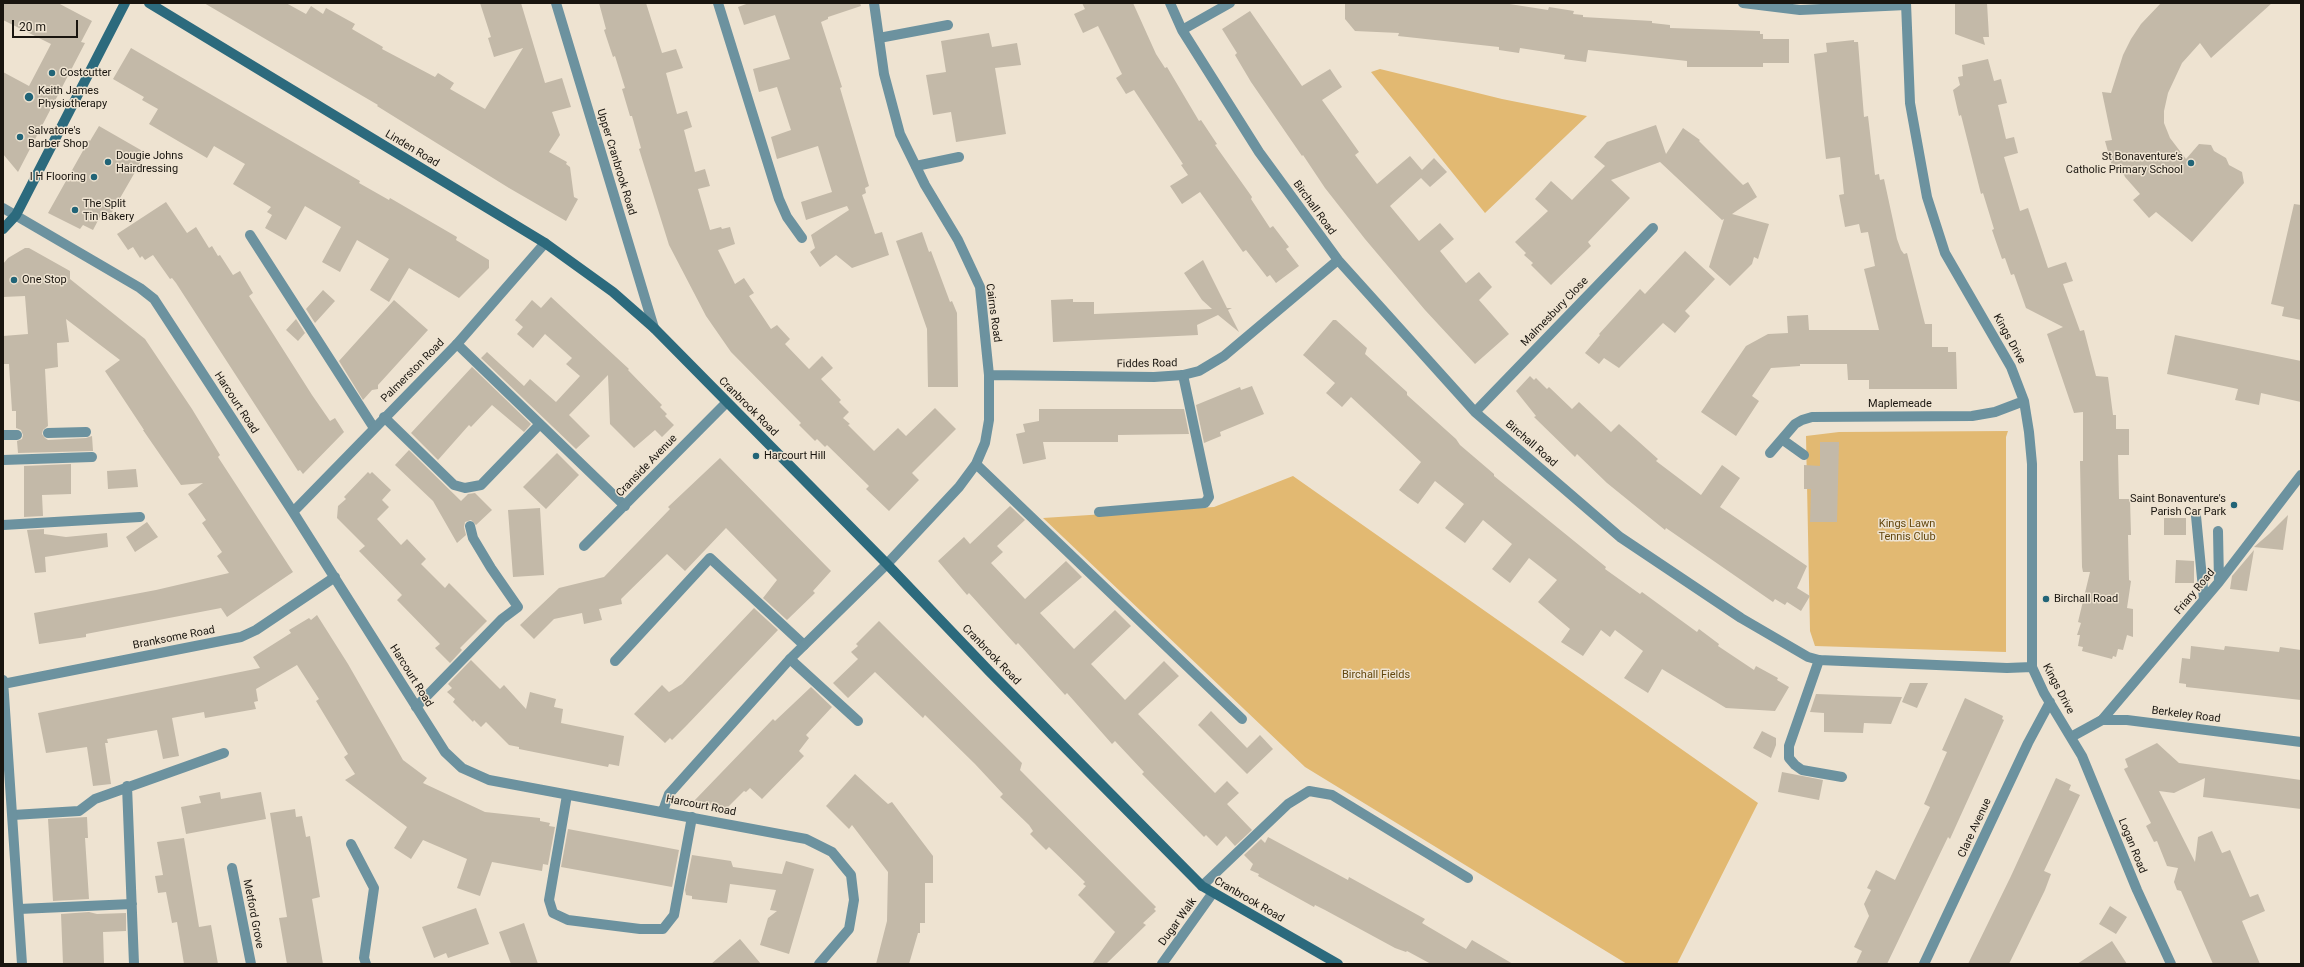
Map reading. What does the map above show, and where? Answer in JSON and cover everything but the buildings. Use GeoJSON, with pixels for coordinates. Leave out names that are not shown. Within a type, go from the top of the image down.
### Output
{"type":"FeatureCollection","features":[{"type":"Feature","properties":{"kind":"main road"},"geometry":{"type":"LineString","coordinates":[[3,230],[16,215],[125,3]]}},
{"type":"Feature","properties":{"kind":"main road","name":"Linden Road"},"geometry":{"type":"LineString","coordinates":[[149,3],[545,243],[613,292],[654,328]]}},
{"type":"Feature","properties":{"kind":"main road","name":"Cranbrook Road"},"geometry":{"type":"LineString","coordinates":[[654,328],[726,403],[887,564],[990,672],[1202,886],[1212,894],[1338,964]]}},
{"type":"Feature","properties":{"kind":"street","name":"Upper Cranbrook Road"},"geometry":{"type":"LineString","coordinates":[[556,3],[654,328]]}},
{"type":"Feature","properties":{"kind":"street"},"geometry":{"type":"LineString","coordinates":[[718,3],[778,199],[787,217],[802,238]]}},
{"type":"Feature","properties":{"kind":"street","name":"Cairns Road"},"geometry":{"type":"LineString","coordinates":[[874,3],[884,74],[900,134],[916,166],[958,240],[980,288],[989,375],[989,420],[985,442],[976,464],[959,487],[887,564]]}},
{"type":"Feature","properties":{"kind":"street","name":"Birchall Road"},"geometry":{"type":"LineString","coordinates":[[1170,3],[1182,30],[1259,152],[1338,260],[1475,412],[1620,537],[1741,618],[1808,657],[1819,660],[2008,668],[2032,667]]}},
{"type":"Feature","properties":{"kind":"street"},"geometry":{"type":"LineString","coordinates":[[1182,30],[1230,3]]}},
{"type":"Feature","properties":{"kind":"street"},"geometry":{"type":"LineString","coordinates":[[1743,3],[1800,10],[1906,4]]}},
{"type":"Feature","properties":{"kind":"street","name":"Kings Drive"},"geometry":{"type":"LineString","coordinates":[[1906,4],[1910,102],[1927,197],[1945,253],[2011,367],[2024,401],[2032,464],[2032,667],[2050,702],[2071,737]]}},
{"type":"Feature","properties":{"kind":"street"},"geometry":{"type":"LineString","coordinates":[[879,38],[948,25]]}},
{"type":"Feature","properties":{"kind":"street"},"geometry":{"type":"LineString","coordinates":[[916,166],[959,157]]}},
{"type":"Feature","properties":{"kind":"street","name":"Harcourt Road"},"geometry":{"type":"LineString","coordinates":[[3,208],[140,288],[154,299],[335,577],[445,752],[462,768],[490,780],[663,811],[806,839],[832,852],[851,875],[854,900],[849,929],[818,964]]}},
{"type":"Feature","properties":{"kind":"street","name":"Malmesbury Close"},"geometry":{"type":"LineString","coordinates":[[1475,412],[1653,228]]}},
{"type":"Feature","properties":{"kind":"street"},"geometry":{"type":"LineString","coordinates":[[250,235],[374,428]]}},
{"type":"Feature","properties":{"kind":"street","name":"Palmerston Road"},"geometry":{"type":"LineString","coordinates":[[293,512],[384,417],[457,344],[545,243]]}},
{"type":"Feature","properties":{"kind":"street","name":"Fiddes Road"},"geometry":{"type":"LineString","coordinates":[[989,375],[1183,375],[1199,371],[1224,356],[1338,260]]}},
{"type":"Feature","properties":{"kind":"street"},"geometry":{"type":"LineString","coordinates":[[457,344],[625,506]]}},
{"type":"Feature","properties":{"kind":"street"},"geometry":{"type":"LineString","coordinates":[[1099,512],[1204,503],[1209,497],[1183,375]]}},
{"type":"Feature","properties":{"kind":"street","name":"Maplemeade"},"geometry":{"type":"LineString","coordinates":[[1770,453],[1783,440],[1795,424],[1812,417],[1972,416],[1995,412],[2024,401]]}},
{"type":"Feature","properties":{"kind":"street","name":"Cranside Avenue"},"geometry":{"type":"LineString","coordinates":[[584,546],[726,403]]}},
{"type":"Feature","properties":{"kind":"street"},"geometry":{"type":"LineString","coordinates":[[384,417],[454,485],[465,488],[481,485],[540,424]]}},
{"type":"Feature","properties":{"kind":"street"},"geometry":{"type":"LineString","coordinates":[[48,433],[86,432]]}},
{"type":"Feature","properties":{"kind":"street"},"geometry":{"type":"LineString","coordinates":[[3,435],[17,435]]}},
{"type":"Feature","properties":{"kind":"street"},"geometry":{"type":"LineString","coordinates":[[1783,440],[1804,455]]}},
{"type":"Feature","properties":{"kind":"street"},"geometry":{"type":"LineString","coordinates":[[3,460],[92,458]]}},
{"type":"Feature","properties":{"kind":"street"},"geometry":{"type":"LineString","coordinates":[[976,464],[1242,719]]}},
{"type":"Feature","properties":{"kind":"street","name":"Friary Road"},"geometry":{"type":"LineString","coordinates":[[2102,720],[2219,582],[2301,475]]}},
{"type":"Feature","properties":{"kind":"street"},"geometry":{"type":"LineString","coordinates":[[2196,516],[2204,599]]}},
{"type":"Feature","properties":{"kind":"street"},"geometry":{"type":"LineString","coordinates":[[3,525],[140,517]]}},
{"type":"Feature","properties":{"kind":"street"},"geometry":{"type":"LineString","coordinates":[[416,707],[502,619],[518,607],[491,568],[473,538],[470,526]]}},
{"type":"Feature","properties":{"kind":"street"},"geometry":{"type":"LineString","coordinates":[[2218,531],[2219,582]]}},
{"type":"Feature","properties":{"kind":"street"},"geometry":{"type":"LineString","coordinates":[[615,661],[710,558],[804,645]]}},
{"type":"Feature","properties":{"kind":"street"},"geometry":{"type":"LineString","coordinates":[[663,811],[669,794],[790,659],[887,564]]}},
{"type":"Feature","properties":{"kind":"street","name":"Branksome Road"},"geometry":{"type":"LineString","coordinates":[[3,684],[241,637],[256,630],[335,577]]}},
{"type":"Feature","properties":{"kind":"street"},"geometry":{"type":"LineString","coordinates":[[790,659],[858,721]]}},
{"type":"Feature","properties":{"kind":"street"},"geometry":{"type":"LineString","coordinates":[[1819,660],[1789,746],[1789,758],[1802,770],[1842,777]]}},
{"type":"Feature","properties":{"kind":"street"},"geometry":{"type":"LineString","coordinates":[[3,680],[22,964]]}},
{"type":"Feature","properties":{"kind":"street","name":"Clare Avenue"},"geometry":{"type":"LineString","coordinates":[[1924,964],[2028,743],[2050,702]]}},
{"type":"Feature","properties":{"kind":"street","name":"Berkeley Road"},"geometry":{"type":"LineString","coordinates":[[2071,737],[2102,720],[2127,720],[2301,742]]}},
{"type":"Feature","properties":{"kind":"street","name":"Logan Road"},"geometry":{"type":"LineString","coordinates":[[2071,737],[2092,778],[2137,890],[2171,964]]}},
{"type":"Feature","properties":{"kind":"street"},"geometry":{"type":"LineString","coordinates":[[13,815],[79,811],[95,799],[127,786],[224,753]]}},
{"type":"Feature","properties":{"kind":"street"},"geometry":{"type":"LineString","coordinates":[[127,786],[134,964]]}},
{"type":"Feature","properties":{"kind":"street"},"geometry":{"type":"LineString","coordinates":[[1202,886],[1288,804],[1309,791],[1332,795],[1468,878]]}},
{"type":"Feature","properties":{"kind":"street"},"geometry":{"type":"LineString","coordinates":[[567,795],[549,900],[553,913],[568,920],[640,930],[663,930],[674,915],[692,817]]}},
{"type":"Feature","properties":{"kind":"street"},"geometry":{"type":"LineString","coordinates":[[351,844],[374,888],[364,958],[366,964]]}},
{"type":"Feature","properties":{"kind":"street","name":"Metford Grove"},"geometry":{"type":"LineString","coordinates":[[232,868],[251,964]]}},
{"type":"Feature","properties":{"kind":"street","name":"Dugar Walk"},"geometry":{"type":"LineString","coordinates":[[1162,964],[1212,894]]}},
{"type":"Feature","properties":{"kind":"street"},"geometry":{"type":"LineString","coordinates":[[19,909],[132,904]]}},
{"type":"Feature","properties":{"kind":"green space"},"geometry":{"type":"Polygon","coordinates":[[[1380,69],[1502,99],[1587,116],[1485,213],[1371,72],[1380,69]]]}},
{"type":"Feature","properties":{"kind":"green space","name":"Kings Lawn Tennis Club"},"geometry":{"type":"Polygon","coordinates":[[[2008,431],[2006,437],[2006,652],[1815,646],[1810,631],[1806,436],[1839,432],[2008,431]]]}},
{"type":"Feature","properties":{"kind":"green space","name":"Birchall Fields"},"geometry":{"type":"Polygon","coordinates":[[[1293,476],[1758,803],[1677,964],[1627,964],[1305,767],[1043,518],[1214,507],[1293,476]]]}},
{"type":"Feature","properties":{"kind":"place","name":"Costcutter"},"geometry":{"type":"Point","coordinates":[52,73]}},
{"type":"Feature","properties":{"kind":"place","name":"Keith James Physiotherapy"},"geometry":{"type":"Point","coordinates":[29,97]}},
{"type":"Feature","properties":{"kind":"place","name":"Salvatore's Barber Shop"},"geometry":{"type":"Point","coordinates":[20,137]}},
{"type":"Feature","properties":{"kind":"place","name":"Dougie Johns Hairdressing"},"geometry":{"type":"Point","coordinates":[108,162]}},
{"type":"Feature","properties":{"kind":"place","name":"St Bonaventure's Catholic Primary School"},"geometry":{"type":"Point","coordinates":[2191,163]}},
{"type":"Feature","properties":{"kind":"place","name":"I H Flooring"},"geometry":{"type":"Point","coordinates":[94,177]}},
{"type":"Feature","properties":{"kind":"place","name":"The Split Tin Bakery"},"geometry":{"type":"Point","coordinates":[75,210]}},
{"type":"Feature","properties":{"kind":"place","name":"One Stop"},"geometry":{"type":"Point","coordinates":[14,280]}},
{"type":"Feature","properties":{"kind":"place","name":"Harcourt Hill"},"geometry":{"type":"Point","coordinates":[756,456]}},
{"type":"Feature","properties":{"kind":"place","name":"Saint Bonaventure's Parish Car Park"},"geometry":{"type":"Point","coordinates":[2234,505]}},
{"type":"Feature","properties":{"kind":"place","name":"Birchall Road"},"geometry":{"type":"Point","coordinates":[2046,599]}}]}
